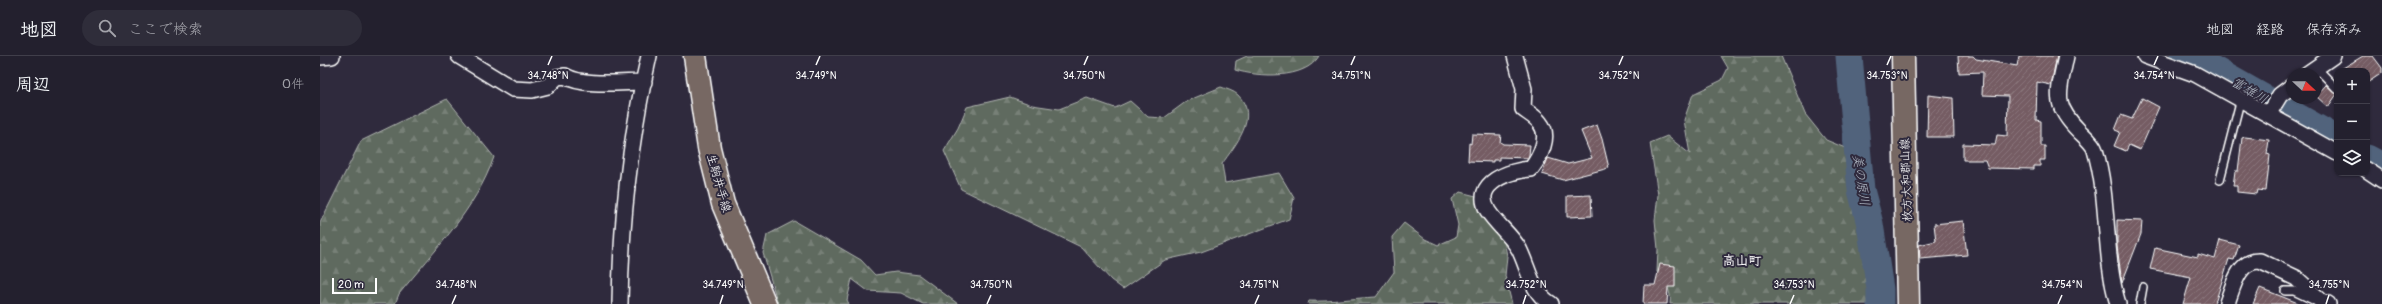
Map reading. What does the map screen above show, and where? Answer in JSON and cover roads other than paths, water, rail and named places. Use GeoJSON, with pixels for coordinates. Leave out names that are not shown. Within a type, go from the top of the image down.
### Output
{"type":"FeatureCollection","features":[{"type":"Feature","properties":{"kind":"main road","name":"生駒井手線"},"geometry":{"type":"LineString","coordinates":[[695,56],[709,148],[723,204],[765,304]]}},
{"type":"Feature","properties":{"kind":"main road","name":"枚方大和郡山線"},"geometry":{"type":"LineString","coordinates":[[1903,56],[1908,304]]}},
{"type":"Feature","properties":{"kind":"street"},"geometry":{"type":"LineString","coordinates":[[320,57],[332,56]]}},
{"type":"Feature","properties":{"kind":"street"},"geometry":{"type":"LineString","coordinates":[[459,56],[513,89],[540,88],[548,86],[558,77],[566,76],[572,80],[588,82],[644,82]]}},
{"type":"Feature","properties":{"kind":"street"},"geometry":{"type":"LineString","coordinates":[[620,304],[621,246],[628,162],[649,56]]}},
{"type":"Feature","properties":{"kind":"street"},"geometry":{"type":"LineString","coordinates":[[1515,56],[1524,88],[1523,109],[1541,123],[1545,137],[1540,158],[1531,169],[1515,170],[1500,176],[1490,185],[1484,198],[1488,210],[1518,248],[1534,288],[1551,304]]}},
{"type":"Feature","properties":{"kind":"street"},"geometry":{"type":"LineString","coordinates":[[2066,56],[2059,95],[2060,109],[2068,120],[2095,147],[2105,197],[2111,267],[2118,304]]}},
{"type":"Feature","properties":{"kind":"street"},"geometry":{"type":"LineString","coordinates":[[2145,56],[2195,74],[2242,98],[2334,150]]}},
{"type":"Feature","properties":{"kind":"street"},"geometry":{"type":"LineString","coordinates":[[2316,68],[2333,56]]}},
{"type":"Feature","properties":{"kind":"street"},"geometry":{"type":"LineString","coordinates":[[2269,114],[2280,95],[2286,90]]}},
{"type":"Feature","properties":{"kind":"street"},"geometry":{"type":"LineString","coordinates":[[2370,172],[2382,180]]}},
{"type":"Feature","properties":{"kind":"street"},"geometry":{"type":"LineString","coordinates":[[2227,303],[2237,274],[2254,261],[2260,261],[2296,278],[2324,303]]}},
{"type":"Feature","properties":{"kind":"lane"},"geometry":{"type":"LineString","coordinates":[[2322,78],[2334,87]]}},
{"type":"Feature","properties":{"kind":"lane"},"geometry":{"type":"LineString","coordinates":[[2220,180],[2242,98]]}},
{"type":"Feature","properties":{"kind":"lane"},"geometry":{"type":"LineString","coordinates":[[2140,304],[2143,287]]}},
{"type":"Feature","properties":{"kind":"lane"},"geometry":{"type":"LineString","coordinates":[[2285,291],[2294,292],[2312,300],[2324,303]]}},
{"type":"Feature","properties":{"kind":"waterway","name":"美の原川"},"geometry":{"type":"LineString","coordinates":[[1849,56],[1861,190],[1870,224],[1880,289],[1880,304]]}},
{"type":"Feature","properties":{"kind":"waterway","name":"富雄川"},"geometry":{"type":"LineString","coordinates":[[2183,56],[2204,64],[2334,137]]}},
{"type":"Feature","properties":{"kind":"waterway","name":"富雄川"},"geometry":{"type":"LineString","coordinates":[[2370,160],[2382,166]]}},
{"type":"Feature","properties":{"kind":"district","name":"高山町"},"geometry":{"type":"Point","coordinates":[1742,260]}}]}
